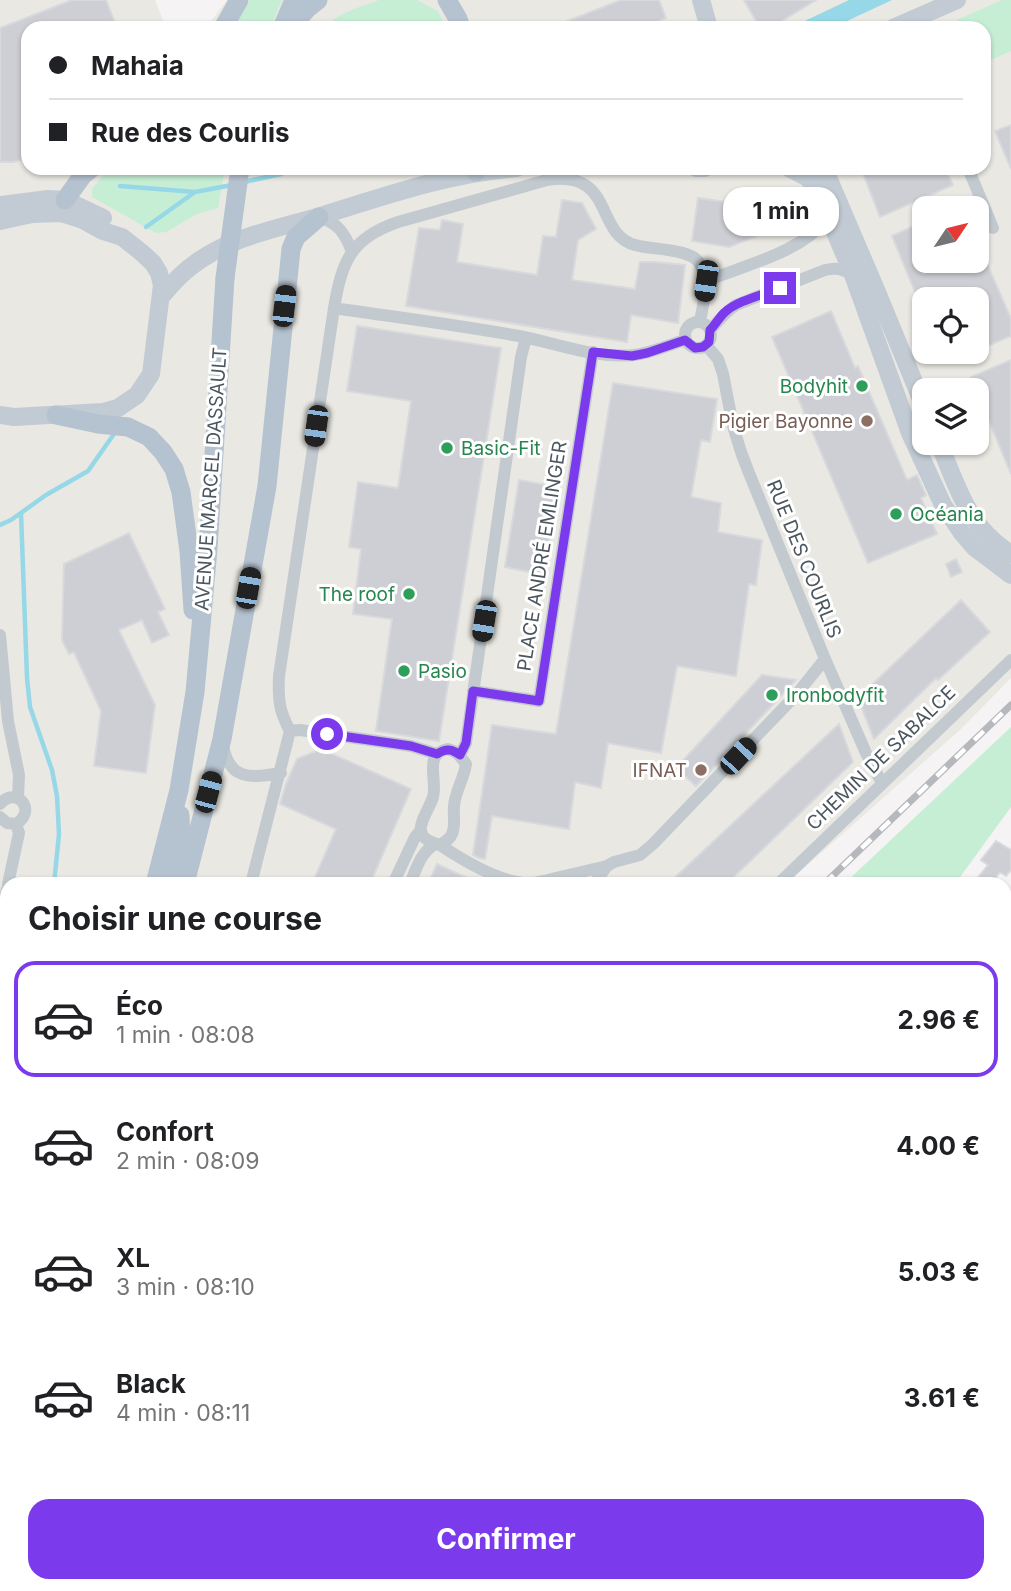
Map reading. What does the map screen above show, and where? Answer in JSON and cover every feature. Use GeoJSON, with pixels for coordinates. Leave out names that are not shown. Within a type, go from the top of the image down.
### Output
{"type":"FeatureCollection","features":[{"type":"Feature","properties":{"kind":"main road"},"geometry":{"type":"LineString","coordinates":[[227,21],[239,0]]}},
{"type":"Feature","properties":{"kind":"main road"},"geometry":{"type":"LineString","coordinates":[[285,21],[294,0]]}},
{"type":"Feature","properties":{"kind":"main road"},"geometry":{"type":"LineString","coordinates":[[296,21],[318,0]]}},
{"type":"Feature","properties":{"kind":"main road"},"geometry":{"type":"LineString","coordinates":[[447,0],[459,21]]}},
{"type":"Feature","properties":{"kind":"main road"},"geometry":{"type":"LineString","coordinates":[[65,200],[83,175]]}},
{"type":"Feature","properties":{"kind":"main road","name":"AVENUE MARCEL DASSAULT"},"geometry":{"type":"LineString","coordinates":[[157,877],[179,790],[195,692],[208,549],[225,278],[239,175]]}},
{"type":"Feature","properties":{"kind":"main road"},"geometry":{"type":"LineString","coordinates":[[186,877],[222,739],[267,486],[290,249],[296,237],[319,217]]}},
{"type":"Feature","properties":{"kind":"main road"},"geometry":{"type":"LineString","coordinates":[[56,415],[128,427],[149,437],[174,469],[181,492],[189,551],[195,692]]}},
{"type":"Feature","properties":{"kind":"main road","name":"AVENUE MARCEL DASSAULT"},"geometry":{"type":"LineString","coordinates":[[174,877],[181,842],[179,790]]}},
{"type":"Feature","properties":{"kind":"street"},"geometry":{"type":"LineString","coordinates":[[701,0],[707,21]]}},
{"type":"Feature","properties":{"kind":"street"},"geometry":{"type":"LineString","coordinates":[[913,21],[957,0]]}},
{"type":"Feature","properties":{"kind":"street"},"geometry":{"type":"LineString","coordinates":[[0,221],[32,214],[61,213],[103,230],[162,265],[201,258],[262,233],[460,175]]}},
{"type":"Feature","properties":{"kind":"street"},"geometry":{"type":"LineString","coordinates":[[802,175],[815,187],[829,218],[853,275],[910,433],[936,492],[974,547],[1011,575]]}},
{"type":"Feature","properties":{"kind":"street"},"geometry":{"type":"LineString","coordinates":[[827,175],[912,378]]}},
{"type":"Feature","properties":{"kind":"street"},"geometry":{"type":"LineString","coordinates":[[971,175],[993,228]]}},
{"type":"Feature","properties":{"kind":"street"},"geometry":{"type":"LineString","coordinates":[[253,877],[290,731],[281,715],[279,676],[334,308],[343,269],[360,242],[383,227],[465,203],[557,179],[583,183],[597,197],[617,235],[626,242],[636,246],[691,254],[700,261],[706,281],[705,326],[710,338],[706,345],[695,348],[685,340]]}},
{"type":"Feature","properties":{"kind":"street"},"geometry":{"type":"LineString","coordinates":[[0,205],[48,199],[65,200],[93,212],[114,224],[159,273],[162,285],[151,374],[137,395],[118,408],[103,412],[7,416],[0,429]]}},
{"type":"Feature","properties":{"kind":"street"},"geometry":{"type":"LineString","coordinates":[[319,217],[327,219],[344,233],[352,252]]}},
{"type":"Feature","properties":{"kind":"street"},"geometry":{"type":"LineString","coordinates":[[706,281],[782,252],[810,236],[829,218]]}},
{"type":"Feature","properties":{"kind":"street"},"geometry":{"type":"LineString","coordinates":[[161,297],[178,277],[201,258]]}},
{"type":"Feature","properties":{"kind":"street"},"geometry":{"type":"LineString","coordinates":[[685,340],[686,328],[692,323],[705,326],[717,324],[725,312],[736,305],[825,270],[841,269],[853,275]]}},
{"type":"Feature","properties":{"kind":"street"},"geometry":{"type":"LineString","coordinates":[[334,308],[526,338],[561,347],[632,356],[685,340]]}},
{"type":"Feature","properties":{"kind":"street"},"geometry":{"type":"LineString","coordinates":[[460,755],[466,743],[521,357],[526,338]]}},
{"type":"Feature","properties":{"kind":"street","name":"RUE DES COURLIS"},"geometry":{"type":"LineString","coordinates":[[706,345],[718,359],[723,374],[741,452],[825,659],[882,783]]}},
{"type":"Feature","properties":{"kind":"street","name":"PLACE ANDRÉ EMLINGER"},"geometry":{"type":"LineString","coordinates":[[473,691],[539,701],[593,352]]}},
{"type":"Feature","properties":{"kind":"street"},"geometry":{"type":"LineString","coordinates":[[944,455],[969,513],[987,536],[1011,554]]}},
{"type":"Feature","properties":{"kind":"street"},"geometry":{"type":"LineString","coordinates":[[0,635],[8,722],[19,775],[18,798]]}},
{"type":"Feature","properties":{"kind":"street"},"geometry":{"type":"LineString","coordinates":[[575,877],[640,855],[653,844],[796,695],[825,659]]}},
{"type":"Feature","properties":{"kind":"street","name":"CHEMIN DE SABALCE"},"geometry":{"type":"LineString","coordinates":[[785,877],[1011,660]]}},
{"type":"Feature","properties":{"kind":"street"},"geometry":{"type":"LineString","coordinates":[[290,731],[300,730],[411,746],[437,754]]}},
{"type":"Feature","properties":{"kind":"street"},"geometry":{"type":"LineString","coordinates":[[222,739],[225,758],[233,769],[243,775],[254,777],[281,773]]}},
{"type":"Feature","properties":{"kind":"street"},"geometry":{"type":"LineString","coordinates":[[397,877],[434,796],[434,760],[437,754],[447,749],[460,755],[466,764],[454,804],[453,832],[449,839],[430,847],[424,853],[413,877]]}},
{"type":"Feature","properties":{"kind":"street"},"geometry":{"type":"LineString","coordinates":[[0,804],[9,797],[18,798],[26,809],[23,818],[5,821]]}},
{"type":"Feature","properties":{"kind":"street"},"geometry":{"type":"LineString","coordinates":[[5,821],[19,833],[10,877]]}},
{"type":"Feature","properties":{"kind":"street"},"geometry":{"type":"LineString","coordinates":[[420,831],[426,839],[500,877]]}},
{"type":"Feature","properties":{"kind":"street"},"geometry":{"type":"LineString","coordinates":[[599,877],[607,866]]}},
{"type":"Feature","properties":{"kind":"shaded area"},"geometry":{"type":"Polygon","coordinates":[[[0,0],[155,0],[163,21],[21,21],[21,175],[991,175],[991,21],[211,21],[227,0],[1011,0],[1011,678],[962,728],[794,877],[0,877],[0,0]]]}},
{"type":"Feature","properties":{"kind":"green space"},"geometry":{"type":"Polygon","coordinates":[[[250,0],[282,0],[273,21],[238,21],[250,0]]]}},
{"type":"Feature","properties":{"kind":"green space"},"geometry":{"type":"Polygon","coordinates":[[[379,0],[417,0],[438,11],[443,21],[332,21],[379,0]]]}},
{"type":"Feature","properties":{"kind":"green space"},"geometry":{"type":"Polygon","coordinates":[[[1002,0],[1011,0],[1011,51],[991,60],[991,21],[956,21],[1002,0]]]}},
{"type":"Feature","properties":{"kind":"green space"},"geometry":{"type":"Polygon","coordinates":[[[103,175],[224,175],[218,208],[197,214],[166,232],[156,233],[92,197],[92,189],[103,175]]]}},
{"type":"Feature","properties":{"kind":"green space"},"geometry":{"type":"Polygon","coordinates":[[[1011,727],[1011,807],[960,877],[851,877],[1011,727]]]}},
{"type":"Feature","properties":{"kind":"water"},"geometry":{"type":"Polygon","coordinates":[[[849,0],[892,0],[847,21],[805,21],[849,0]]]}},
{"type":"Feature","properties":{"kind":"building"},"geometry":{"type":"Polygon","coordinates":[[[72,0],[106,0],[114,21],[21,21],[21,160],[14,162],[0,162],[0,28],[72,0]]]}},
{"type":"Feature","properties":{"kind":"building"},"geometry":{"type":"Polygon","coordinates":[[[621,0],[659,0],[666,18],[658,21],[568,21],[621,0]]]}},
{"type":"Feature","properties":{"kind":"building"},"geometry":{"type":"Polygon","coordinates":[[[744,0],[816,0],[782,21],[756,21],[744,0]]]}},
{"type":"Feature","properties":{"kind":"building"},"geometry":{"type":"Polygon","coordinates":[[[1011,125],[1011,169],[995,131],[1011,125]]]}},
{"type":"Feature","properties":{"kind":"building"},"geometry":{"type":"Polygon","coordinates":[[[864,175],[948,175],[953,185],[928,196],[912,196],[912,203],[880,217],[864,175]]]}},
{"type":"Feature","properties":{"kind":"building"},"geometry":{"type":"Polygon","coordinates":[[[750,193],[780,196],[790,223],[729,247],[692,241],[698,198],[726,202],[750,193]]]}},
{"type":"Feature","properties":{"kind":"building"},"geometry":{"type":"Polygon","coordinates":[[[562,200],[582,203],[596,229],[578,240],[572,280],[635,289],[640,262],[685,265],[678,323],[631,315],[627,342],[406,306],[419,228],[440,230],[442,220],[463,224],[457,262],[537,275],[543,236],[556,237],[562,200]]]}},
{"type":"Feature","properties":{"kind":"building"},"geometry":{"type":"Polygon","coordinates":[[[912,227],[912,273],[989,273],[989,268],[1011,319],[1011,336],[989,345],[989,287],[913,287],[892,236],[912,227]]]}},
{"type":"Feature","properties":{"kind":"building"},"geometry":{"type":"Polygon","coordinates":[[[831,311],[907,480],[917,475],[926,495],[921,498],[937,534],[868,563],[772,337],[831,311]]]}},
{"type":"Feature","properties":{"kind":"building"},"geometry":{"type":"Polygon","coordinates":[[[357,326],[501,348],[439,741],[376,731],[392,619],[353,614],[361,549],[349,547],[358,482],[398,488],[411,401],[347,391],[357,326]]]}},
{"type":"Feature","properties":{"kind":"building"},"geometry":{"type":"Polygon","coordinates":[[[1011,360],[1011,474],[989,421],[989,378],[971,377],[1011,360]]]}},
{"type":"Feature","properties":{"kind":"building"},"geometry":{"type":"Polygon","coordinates":[[[613,383],[717,399],[710,442],[701,440],[691,497],[721,503],[718,532],[762,540],[756,585],[749,584],[736,676],[677,666],[661,753],[608,743],[601,788],[575,782],[569,829],[492,816],[485,859],[479,858],[473,855],[492,725],[556,734],[613,383]]]}},
{"type":"Feature","properties":{"kind":"building"},"geometry":{"type":"Polygon","coordinates":[[[519,480],[558,487],[544,575],[505,567],[519,480]]]}},
{"type":"Feature","properties":{"kind":"building"},"geometry":{"type":"Polygon","coordinates":[[[129,533],[165,609],[158,612],[169,635],[152,643],[142,620],[119,630],[155,705],[146,773],[94,766],[101,711],[74,652],[69,654],[62,640],[64,564],[129,533]]]}},
{"type":"Feature","properties":{"kind":"building"},"geometry":{"type":"Polygon","coordinates":[[[956,559],[962,572],[951,577],[946,564],[956,559]]]}},
{"type":"Feature","properties":{"kind":"building"},"geometry":{"type":"Polygon","coordinates":[[[961,600],[990,632],[938,680],[936,678],[874,739],[858,698],[961,600]]]}},
{"type":"Feature","properties":{"kind":"building"},"geometry":{"type":"Polygon","coordinates":[[[762,675],[796,680],[696,786],[676,768],[762,675]]]}},
{"type":"Feature","properties":{"kind":"building"},"geometry":{"type":"Polygon","coordinates":[[[839,724],[853,762],[741,870],[734,877],[675,877],[839,724]]]}},
{"type":"Feature","properties":{"kind":"building"},"geometry":{"type":"Polygon","coordinates":[[[321,749],[411,789],[373,877],[315,877],[336,829],[280,804],[297,759],[321,749]]]}},
{"type":"Feature","properties":{"kind":"building"},"geometry":{"type":"Polygon","coordinates":[[[996,841],[1011,850],[1011,870],[1006,876],[1000,872],[996,877],[979,877],[988,865],[981,860],[996,841]]]}},
{"type":"Feature","properties":{"kind":"building"},"geometry":{"type":"Polygon","coordinates":[[[437,864],[465,877],[431,877],[437,864]]]}},
{"type":"Feature","properties":{"kind":"waterway"},"geometry":{"type":"LineString","coordinates":[[244,182],[276,175]]}},
{"type":"Feature","properties":{"kind":"waterway"},"geometry":{"type":"LineString","coordinates":[[146,227],[195,192],[232,185]]}},
{"type":"Feature","properties":{"kind":"waterway"},"geometry":{"type":"LineString","coordinates":[[120,186],[195,192]]}},
{"type":"Feature","properties":{"kind":"waterway"},"geometry":{"type":"LineString","coordinates":[[0,525],[88,471],[114,434]]}},
{"type":"Feature","properties":{"kind":"waterway"},"geometry":{"type":"LineString","coordinates":[[21,513],[30,707],[52,770],[57,796],[59,834],[55,877]]}},
{"type":"Feature","properties":{"kind":"railway"},"geometry":{"type":"LineString","coordinates":[[831,877],[1011,705]]}},
{"type":"Feature","properties":{"kind":"place","name":"Bodyhit"},"geometry":{"type":"Point","coordinates":[862,386]}},
{"type":"Feature","properties":{"kind":"place","name":"Pigier Bayonne"},"geometry":{"type":"Point","coordinates":[867,421]}},
{"type":"Feature","properties":{"kind":"place","name":"Basic-Fit"},"geometry":{"type":"Point","coordinates":[447,448]}},
{"type":"Feature","properties":{"kind":"place","name":"Océania"},"geometry":{"type":"Point","coordinates":[896,514]}},
{"type":"Feature","properties":{"kind":"place","name":"The roof"},"geometry":{"type":"Point","coordinates":[409,594]}},
{"type":"Feature","properties":{"kind":"place","name":"Pasio"},"geometry":{"type":"Point","coordinates":[404,671]}},
{"type":"Feature","properties":{"kind":"place","name":"Ironbodyfit"},"geometry":{"type":"Point","coordinates":[772,695]}},
{"type":"Feature","properties":{"kind":"place","name":"IFNAT"},"geometry":{"type":"Point","coordinates":[701,770]}},
{"type":"Feature","properties":{"kind":"route"},"geometry":{"type":"LineString","coordinates":[[327,734],[411,746],[437,754],[447,749],[460,755],[466,743],[473,691],[539,701],[593,352],[632,356],[685,340],[695,348],[703,347],[709,342],[710,330],[725,312],[780,288]]}}]}
